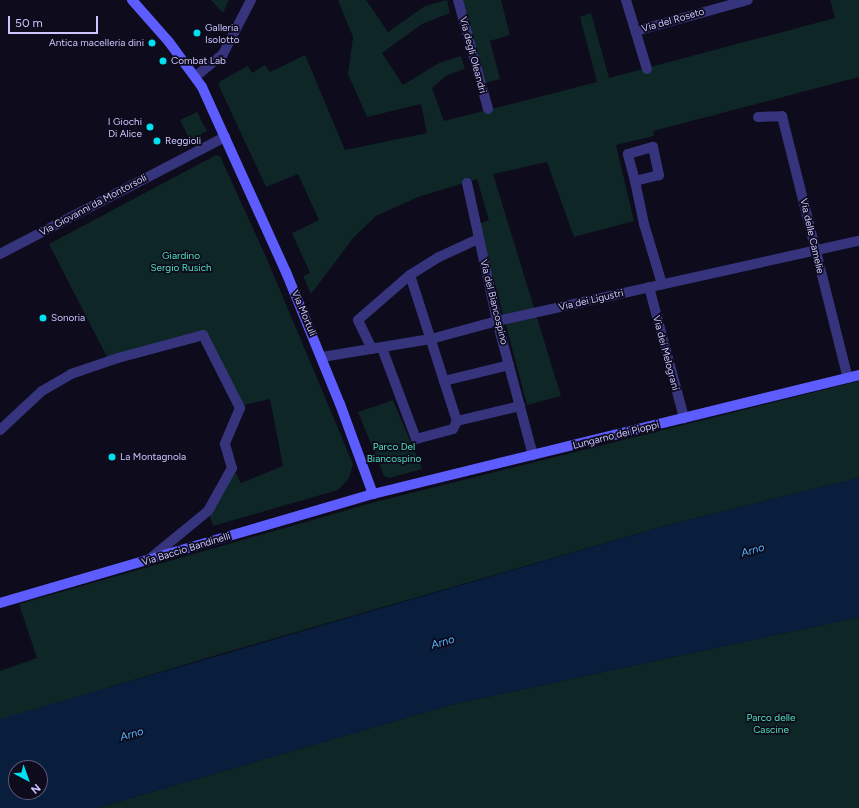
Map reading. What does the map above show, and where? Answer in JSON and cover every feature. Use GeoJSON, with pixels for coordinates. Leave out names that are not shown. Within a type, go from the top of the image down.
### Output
{"type":"FeatureCollection","features":[{"type":"Feature","properties":{"kind":"street"},"geometry":{"type":"LineString","coordinates":[[132,0],[196,76],[223,54],[251,0]]}},
{"type":"Feature","properties":{"kind":"street","name":"Via degli Oleandri"},"geometry":{"type":"LineString","coordinates":[[458,0],[488,109]]}},
{"type":"Feature","properties":{"kind":"street"},"geometry":{"type":"LineString","coordinates":[[626,0],[636,31]]}},
{"type":"Feature","properties":{"kind":"street","name":"Via del Roseto"},"geometry":{"type":"LineString","coordinates":[[647,69],[636,31],[748,0]]}},
{"type":"Feature","properties":{"kind":"street","name":"Via Mortuli"},"geometry":{"type":"LineString","coordinates":[[196,76],[225,136],[322,357],[373,494]]}},
{"type":"Feature","properties":{"kind":"street","name":"Via delle Camelie"},"geometry":{"type":"LineString","coordinates":[[758,117],[782,116],[814,252],[848,378]]}},
{"type":"Feature","properties":{"kind":"street","name":"Via Giovanni da Montorsoli"},"geometry":{"type":"LineString","coordinates":[[0,254],[225,136]]}},
{"type":"Feature","properties":{"kind":"street"},"geometry":{"type":"LineString","coordinates":[[634,181],[644,224],[662,284]]}},
{"type":"Feature","properties":{"kind":"street","name":"Via del Biancospino"},"geometry":{"type":"LineString","coordinates":[[467,183],[497,321],[532,455]]}},
{"type":"Feature","properties":{"kind":"street"},"geometry":{"type":"LineString","coordinates":[[410,275],[457,421],[453,429],[416,439],[377,349],[358,320],[410,275],[439,257],[478,239]]}},
{"type":"Feature","properties":{"kind":"street","name":"Via dei Ligustri"},"geometry":{"type":"LineString","coordinates":[[322,357],[431,339],[497,321],[859,241]]}},
{"type":"Feature","properties":{"kind":"street","name":"Via dei Melograni"},"geometry":{"type":"LineString","coordinates":[[649,287],[684,418]]}},
{"type":"Feature","properties":{"kind":"street"},"geometry":{"type":"LineString","coordinates":[[0,430],[42,391],[71,374],[118,358],[203,335],[240,408],[224,444],[232,468],[208,511],[147,561]]}},
{"type":"Feature","properties":{"kind":"street"},"geometry":{"type":"LineString","coordinates":[[444,381],[509,365]]}},
{"type":"Feature","properties":{"kind":"street","name":"Lungarno dei Pioppi"},"geometry":{"type":"LineString","coordinates":[[373,494],[859,375]]}},
{"type":"Feature","properties":{"kind":"street"},"geometry":{"type":"LineString","coordinates":[[457,421],[520,406]]}},
{"type":"Feature","properties":{"kind":"street","name":"Via Baccio Bandinelli"},"geometry":{"type":"LineString","coordinates":[[0,603],[373,494]]}},
{"type":"Feature","properties":{"kind":"green space"},"geometry":{"type":"Polygon","coordinates":[[[211,0],[229,0],[223,13],[211,0]]]}},
{"type":"Feature","properties":{"kind":"green space"},"geometry":{"type":"Polygon","coordinates":[[[338,0],[366,0],[388,32],[425,6],[447,0],[450,13],[422,24],[382,53],[403,85],[439,63],[461,56],[465,69],[447,75],[432,88],[444,121],[597,82],[580,17],[591,13],[609,78],[835,18],[830,0],[859,0],[859,77],[653,131],[654,136],[616,145],[634,221],[574,237],[547,162],[493,174],[561,396],[527,405],[479,224],[489,220],[477,179],[418,197],[376,216],[354,237],[311,294],[303,276],[310,273],[292,233],[319,220],[298,174],[266,187],[218,84],[222,80],[248,66],[252,73],[265,65],[270,72],[305,55],[345,150],[427,133],[421,104],[367,117],[348,74],[353,37],[338,0]]]}},
{"type":"Feature","properties":{"kind":"green space"},"geometry":{"type":"Polygon","coordinates":[[[463,0],[501,0],[510,35],[490,41],[500,79],[486,83],[463,0]]]}},
{"type":"Feature","properties":{"kind":"green space"},"geometry":{"type":"Polygon","coordinates":[[[197,112],[207,131],[190,140],[180,120],[197,112]]]}},
{"type":"Feature","properties":{"kind":"green space","name":"Giardino Sergio Rusich"},"geometry":{"type":"Polygon","coordinates":[[[216,155],[220,156],[267,259],[353,464],[349,478],[338,490],[213,526],[208,511],[233,467],[241,483],[283,466],[270,399],[244,405],[204,334],[109,361],[49,244],[216,155]]]}},
{"type":"Feature","properties":{"kind":"green space"},"geometry":{"type":"Polygon","coordinates":[[[859,381],[859,478],[668,525],[227,652],[0,720],[0,671],[37,658],[19,604],[375,502],[859,381]]]}},
{"type":"Feature","properties":{"kind":"green space","name":"Parco Del Biancospino"},"geometry":{"type":"Polygon","coordinates":[[[393,400],[422,469],[389,478],[384,476],[358,412],[393,400]]]}},
{"type":"Feature","properties":{"kind":"green space","name":"Parco delle Cascine"},"geometry":{"type":"Polygon","coordinates":[[[859,617],[859,808],[97,808],[450,705],[859,617]]]}},
{"type":"Feature","properties":{"kind":"water","name":"Arno"},"geometry":{"type":"Polygon","coordinates":[[[859,478],[859,617],[450,705],[97,808],[0,808],[0,719],[668,525],[859,478]]]}},
{"type":"Feature","properties":{"kind":"place","name":"Galleria Isolotto"},"geometry":{"type":"Point","coordinates":[197,33]}},
{"type":"Feature","properties":{"kind":"place","name":"Antica macelleria dini"},"geometry":{"type":"Point","coordinates":[152,43]}},
{"type":"Feature","properties":{"kind":"place","name":"Combat Lab"},"geometry":{"type":"Point","coordinates":[163,61]}},
{"type":"Feature","properties":{"kind":"place","name":"I Giochi Di Alice"},"geometry":{"type":"Point","coordinates":[150,127]}},
{"type":"Feature","properties":{"kind":"place","name":"Reggioli"},"geometry":{"type":"Point","coordinates":[157,141]}},
{"type":"Feature","properties":{"kind":"place","name":"Sonoria"},"geometry":{"type":"Point","coordinates":[43,318]}},
{"type":"Feature","properties":{"kind":"place","name":"La Montagnola"},"geometry":{"type":"Point","coordinates":[112,457]}}]}
